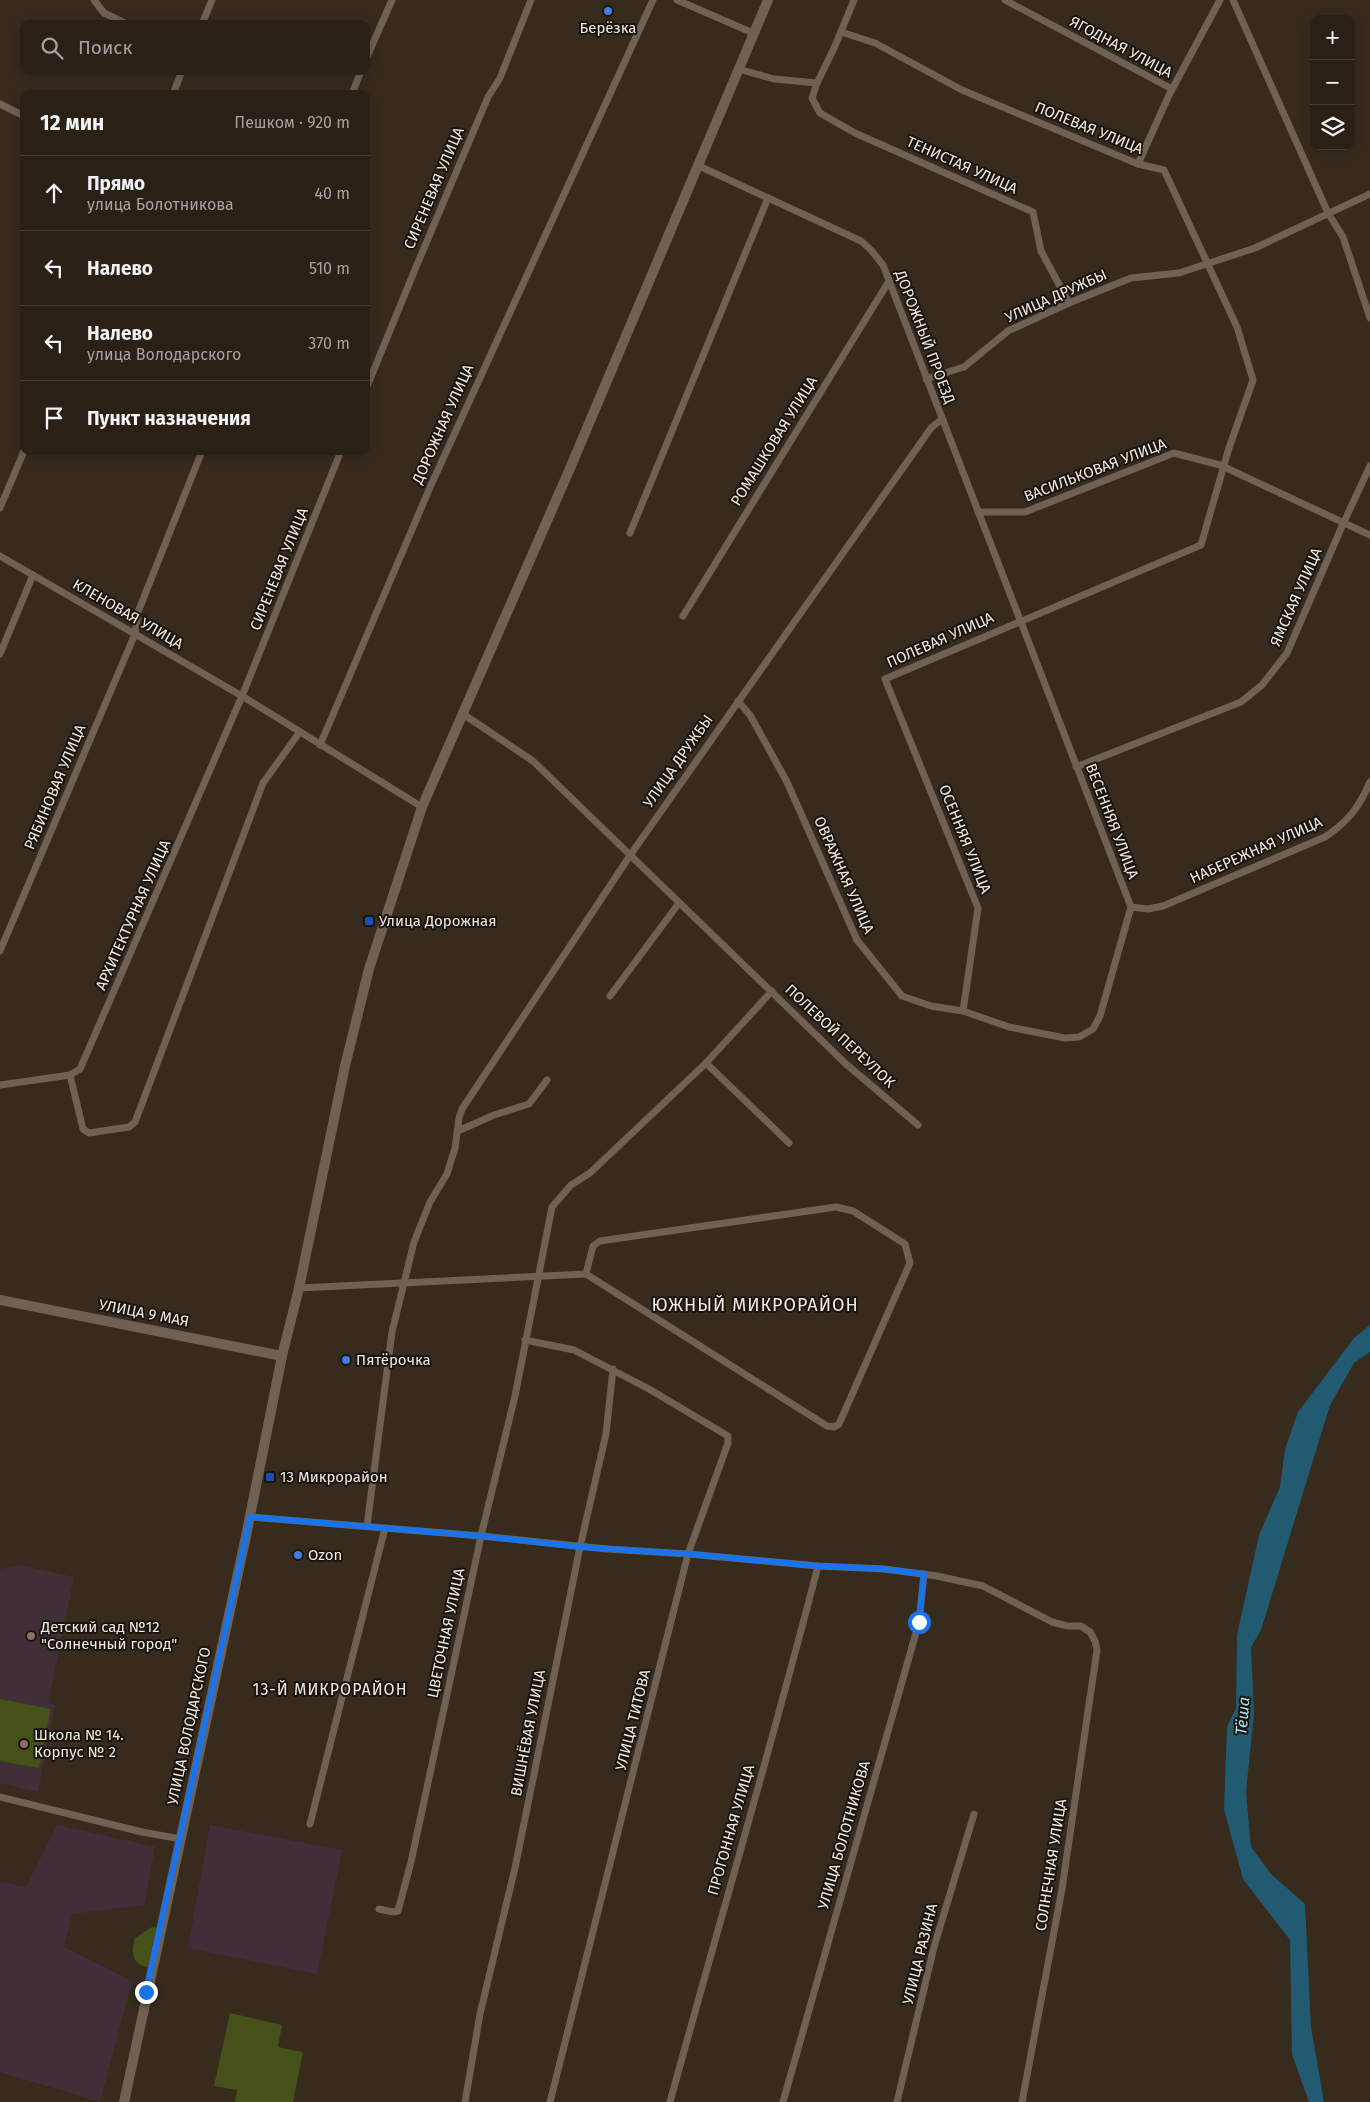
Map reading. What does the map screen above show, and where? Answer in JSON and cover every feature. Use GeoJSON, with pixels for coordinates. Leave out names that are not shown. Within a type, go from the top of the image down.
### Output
{"type":"FeatureCollection","features":[{"type":"Feature","properties":{"kind":"main road","name":"УЛИЦА ВОЛОДАРСКОГО"},"geometry":{"type":"LineString","coordinates":[[124,2102],[250,1517],[282,1356],[299,1288],[345,1066],[369,969],[422,807],[699,166],[768,0]]}},
{"type":"Feature","properties":{"kind":"main road","name":"УЛИЦА 9 МАЯ"},"geometry":{"type":"LineString","coordinates":[[0,1300],[282,1356]]}},
{"type":"Feature","properties":{"kind":"street"},"geometry":{"type":"LineString","coordinates":[[94,0],[104,13],[119,20]]}},
{"type":"Feature","properties":{"kind":"street"},"geometry":{"type":"LineString","coordinates":[[204,20],[212,0]]}},
{"type":"Feature","properties":{"kind":"street"},"geometry":{"type":"LineString","coordinates":[[370,50],[392,0]]}},
{"type":"Feature","properties":{"kind":"street","name":"СИРЕНЕВАЯ УЛИЦА"},"geometry":{"type":"LineString","coordinates":[[370,379],[488,97],[500,78],[531,0]]}},
{"type":"Feature","properties":{"kind":"street","name":"ДОРОЖНАЯ УЛИЦА"},"geometry":{"type":"LineString","coordinates":[[320,745],[431,485],[653,0]]}},
{"type":"Feature","properties":{"kind":"street"},"geometry":{"type":"LineString","coordinates":[[677,0],[753,33]]}},
{"type":"Feature","properties":{"kind":"street"},"geometry":{"type":"LineString","coordinates":[[738,69],[774,79],[817,83],[854,0]]}},
{"type":"Feature","properties":{"kind":"street","name":"ЯГОДНАЯ УЛИЦА"},"geometry":{"type":"LineString","coordinates":[[1005,0],[1172,89]]}},
{"type":"Feature","properties":{"kind":"street"},"geometry":{"type":"LineString","coordinates":[[1138,164],[1172,89],[1220,0]]}},
{"type":"Feature","properties":{"kind":"street"},"geometry":{"type":"LineString","coordinates":[[1233,0],[1328,213],[1343,237],[1370,318]]}},
{"type":"Feature","properties":{"kind":"street","name":"ПОЛЕВАЯ УЛИЦА"},"geometry":{"type":"LineString","coordinates":[[841,32],[875,43],[962,90],[1138,164],[1164,170],[1238,327],[1253,380],[1222,466]]}},
{"type":"Feature","properties":{"kind":"street"},"geometry":{"type":"LineString","coordinates":[[175,90],[180,75]]}},
{"type":"Feature","properties":{"kind":"street"},"geometry":{"type":"LineString","coordinates":[[354,90],[359,75]]}},
{"type":"Feature","properties":{"kind":"street","name":"ТЕНИСТАЯ УЛИЦА"},"geometry":{"type":"LineString","coordinates":[[817,83],[812,98],[820,113],[855,132],[1033,212],[1041,251],[1069,303]]}},
{"type":"Feature","properties":{"kind":"street"},"geometry":{"type":"LineString","coordinates":[[0,104],[20,114]]}},
{"type":"Feature","properties":{"kind":"street","name":"ДОРОЖНЫЙ ПРОЕЗД"},"geometry":{"type":"LineString","coordinates":[[699,166],[861,241],[872,250],[883,266],[1021,621]]}},
{"type":"Feature","properties":{"kind":"street","name":"УЛИЦА ДРУЖБЫ"},"geometry":{"type":"LineString","coordinates":[[926,379],[964,367],[1008,331],[1069,303],[1131,278],[1180,273],[1255,248],[1370,194]]}},
{"type":"Feature","properties":{"kind":"street"},"geometry":{"type":"LineString","coordinates":[[630,533],[768,198]]}},
{"type":"Feature","properties":{"kind":"street","name":"РОМАШКОВАЯ УЛИЦА"},"geometry":{"type":"LineString","coordinates":[[683,616],[889,281]]}},
{"type":"Feature","properties":{"kind":"street","name":"УЛИЦА ДРУЖБЫ"},"geometry":{"type":"LineString","coordinates":[[367,1526],[392,1332],[414,1242],[430,1202],[447,1174],[455,1148],[462,1109],[631,854],[932,428],[942,420]]}},
{"type":"Feature","properties":{"kind":"street","name":"ВАСИЛЬКОВАЯ УЛИЦА"},"geometry":{"type":"LineString","coordinates":[[978,512],[1025,512],[1174,452],[1222,466],[1370,536]]}},
{"type":"Feature","properties":{"kind":"street"},"geometry":{"type":"LineString","coordinates":[[0,508],[22,455]]}},
{"type":"Feature","properties":{"kind":"street","name":"РЯБИНОВАЯ УЛИЦА"},"geometry":{"type":"LineString","coordinates":[[0,951],[135,634],[138,612],[200,455]]}},
{"type":"Feature","properties":{"kind":"street","name":"СИРЕНЕВАЯ УЛИЦА"},"geometry":{"type":"LineString","coordinates":[[242,696],[339,455]]}},
{"type":"Feature","properties":{"kind":"street"},"geometry":{"type":"LineString","coordinates":[[1021,621],[1201,544],[1222,466]]}},
{"type":"Feature","properties":{"kind":"street","name":"ЯМСКАЯ УЛИЦА"},"geometry":{"type":"LineString","coordinates":[[1076,768],[1241,702],[1262,685],[1288,653],[1370,466]]}},
{"type":"Feature","properties":{"kind":"street","name":"КЛЕНОВАЯ УЛИЦА"},"geometry":{"type":"LineString","coordinates":[[0,556],[242,696],[422,807]]}},
{"type":"Feature","properties":{"kind":"street"},"geometry":{"type":"LineString","coordinates":[[0,654],[33,575]]}},
{"type":"Feature","properties":{"kind":"street","name":"ПОЛЕВАЯ УЛИЦА"},"geometry":{"type":"LineString","coordinates":[[886,681],[1006,626],[1021,621]]}},
{"type":"Feature","properties":{"kind":"street","name":"ВЕСЕННЯЯ УЛИЦА"},"geometry":{"type":"LineString","coordinates":[[1021,621],[1131,907]]}},
{"type":"Feature","properties":{"kind":"street","name":"ОСЕННЯЯ УЛИЦА"},"geometry":{"type":"LineString","coordinates":[[886,681],[978,908],[963,1011]]}},
{"type":"Feature","properties":{"kind":"street","name":"АРХИТЕКТУРНАЯ УЛИЦА"},"geometry":{"type":"LineString","coordinates":[[70,1075],[80,1069],[242,696]]}},
{"type":"Feature","properties":{"kind":"street","name":"ОВРАЖНАЯ УЛИЦА"},"geometry":{"type":"LineString","coordinates":[[738,701],[750,715],[787,782],[857,940],[902,996],[931,1006],[963,1011],[1009,1026],[1065,1038],[1079,1036],[1093,1029],[1100,1016],[1131,907]]}},
{"type":"Feature","properties":{"kind":"street"},"geometry":{"type":"LineString","coordinates":[[463,714],[533,761],[772,991]]}},
{"type":"Feature","properties":{"kind":"street"},"geometry":{"type":"LineString","coordinates":[[0,1085],[70,1075],[83,1130],[89,1133],[129,1127],[135,1122],[262,783],[299,732]]}},
{"type":"Feature","properties":{"kind":"street","name":"НАБЕРЕЖНАЯ УЛИЦА"},"geometry":{"type":"LineString","coordinates":[[1131,907],[1148,909],[1163,906],[1325,837],[1342,826],[1360,805],[1370,782]]}},
{"type":"Feature","properties":{"kind":"street"},"geometry":{"type":"LineString","coordinates":[[610,996],[679,903]]}},
{"type":"Feature","properties":{"kind":"street","name":"ПОЛЕВОЙ ПЕРЕУЛОК"},"geometry":{"type":"LineString","coordinates":[[525,1340],[552,1207],[570,1185],[590,1173],[706,1063],[772,991],[846,1064],[918,1125]]}},
{"type":"Feature","properties":{"kind":"street"},"geometry":{"type":"LineString","coordinates":[[706,1063],[788,1143]]}},
{"type":"Feature","properties":{"kind":"street"},"geometry":{"type":"LineString","coordinates":[[458,1131],[494,1115],[529,1104],[547,1080]]}},
{"type":"Feature","properties":{"kind":"street"},"geometry":{"type":"LineString","coordinates":[[299,1288],[586,1274],[827,1426],[834,1427],[839,1424],[910,1263],[905,1244],[853,1211],[836,1207],[600,1241],[593,1246],[586,1274]]}},
{"type":"Feature","properties":{"kind":"street"},"geometry":{"type":"LineString","coordinates":[[525,1340],[574,1350],[614,1369]]}},
{"type":"Feature","properties":{"kind":"street","name":"ЦВЕТОЧНАЯ УЛИЦА"},"geometry":{"type":"LineString","coordinates":[[379,1908],[393,1912],[398,1911],[429,1781],[481,1536],[515,1396],[525,1340]]}},
{"type":"Feature","properties":{"kind":"street","name":"УЛИЦА ТИТОВА"},"geometry":{"type":"LineString","coordinates":[[550,2102],[688,1554],[728,1443],[728,1436],[614,1369]]}},
{"type":"Feature","properties":{"kind":"street","name":"ВИШНЁВАЯ УЛИЦА"},"geometry":{"type":"LineString","coordinates":[[465,2102],[480,2014],[514,1868],[580,1547],[606,1434],[614,1369]]}},
{"type":"Feature","properties":{"kind":"street"},"geometry":{"type":"LineString","coordinates":[[250,1517],[481,1536],[580,1547],[688,1554],[818,1566],[884,1569],[924,1574]]}},
{"type":"Feature","properties":{"kind":"street"},"geometry":{"type":"LineString","coordinates":[[310,1824],[385,1528]]}},
{"type":"Feature","properties":{"kind":"street","name":"ПРОГОННАЯ УЛИЦА"},"geometry":{"type":"LineString","coordinates":[[670,2102],[719,1921],[792,1666],[818,1566]]}},
{"type":"Feature","properties":{"kind":"street","name":"СОЛНЕЧНАЯ УЛИЦА"},"geometry":{"type":"LineString","coordinates":[[924,1574],[983,1586],[1052,1622],[1067,1626],[1081,1626],[1090,1632],[1096,1641],[1098,1650],[1062,1889],[1022,2102]]}},
{"type":"Feature","properties":{"kind":"street","name":"УЛИЦА БОЛОТНИКОВА"},"geometry":{"type":"LineString","coordinates":[[783,2102],[919,1622],[924,1574]]}},
{"type":"Feature","properties":{"kind":"street"},"geometry":{"type":"LineString","coordinates":[[0,1797],[142,1832],[180,1839]]}},
{"type":"Feature","properties":{"kind":"street","name":"УЛИЦА РАЗИНА"},"geometry":{"type":"LineString","coordinates":[[897,2102],[934,1947],[974,1814]]}},
{"type":"Feature","properties":{"kind":"shaded area","name":"Детский сад №12 \"Солнечный город\""},"geometry":{"type":"Polygon","coordinates":[[[20,1565],[74,1577],[48,1703],[55,1705],[38,1792],[0,1783],[0,1569],[20,1565]]]}},
{"type":"Feature","properties":{"kind":"shaded area"},"geometry":{"type":"Polygon","coordinates":[[[57,1825],[155,1847],[144,1905],[72,1914],[64,1947],[132,1981],[100,2102],[0,2072],[0,1882],[26,1887],[57,1825]]]}},
{"type":"Feature","properties":{"kind":"shaded area"},"geometry":{"type":"Polygon","coordinates":[[[210,1825],[342,1850],[317,1974],[188,1948],[210,1825]]]}},
{"type":"Feature","properties":{"kind":"green space","name":"Школа № 14. Корпус № 2"},"geometry":{"type":"Polygon","coordinates":[[[0,1699],[51,1709],[39,1768],[0,1761],[0,1699]]]}},
{"type":"Feature","properties":{"kind":"green space"},"geometry":{"type":"Polygon","coordinates":[[[152,1927],[156,1928],[148,1967],[135,1960],[133,1948],[135,1938],[152,1927]]]}},
{"type":"Feature","properties":{"kind":"green space"},"geometry":{"type":"Polygon","coordinates":[[[230,2013],[282,2025],[278,2047],[303,2052],[293,2102],[235,2102],[237,2090],[214,2086],[230,2013]]]}},
{"type":"Feature","properties":{"kind":"water","name":"Тёша"},"geometry":{"type":"Polygon","coordinates":[[[1370,1325],[1370,1352],[1354,1363],[1330,1405],[1261,1630],[1251,1647],[1254,1714],[1246,1792],[1251,1847],[1271,1874],[1305,1904],[1311,2027],[1324,2102],[1309,2102],[1292,2054],[1290,1940],[1243,1879],[1224,1809],[1227,1727],[1236,1708],[1237,1635],[1259,1535],[1280,1487],[1285,1449],[1298,1412],[1354,1338],[1370,1325]]]}},
{"type":"Feature","properties":{"kind":"place","name":"Берёзка"},"geometry":{"type":"Point","coordinates":[608,11]}},
{"type":"Feature","properties":{"kind":"place","name":"Улица Дорожная"},"geometry":{"type":"Point","coordinates":[369,921]}},
{"type":"Feature","properties":{"kind":"place","name":"Пятёрочка"},"geometry":{"type":"Point","coordinates":[346,1360]}},
{"type":"Feature","properties":{"kind":"place","name":"13 Микрорайон"},"geometry":{"type":"Point","coordinates":[270,1477]}},
{"type":"Feature","properties":{"kind":"place","name":"Ozon"},"geometry":{"type":"Point","coordinates":[298,1555]}},
{"type":"Feature","properties":{"kind":"place","name":"Детский сад №12 \"Солнечный город\""},"geometry":{"type":"Point","coordinates":[31,1636]}},
{"type":"Feature","properties":{"kind":"place","name":"Школа № 14. Корпус № 2"},"geometry":{"type":"Point","coordinates":[24,1744]}},
{"type":"Feature","properties":{"kind":"district","name":"ЮЖНЫЙ МИКРОРАЙОН"},"geometry":{"type":"Point","coordinates":[755,1305]}},
{"type":"Feature","properties":{"kind":"district","name":"13-Й МИКРОРАЙОН"},"geometry":{"type":"Point","coordinates":[330,1689]}},
{"type":"Feature","properties":{"kind":"route"},"geometry":{"type":"LineString","coordinates":[[146,1992],[250,1517],[481,1536],[580,1547],[778,1561],[818,1566],[884,1569],[924,1574],[919,1622]]}}]}
